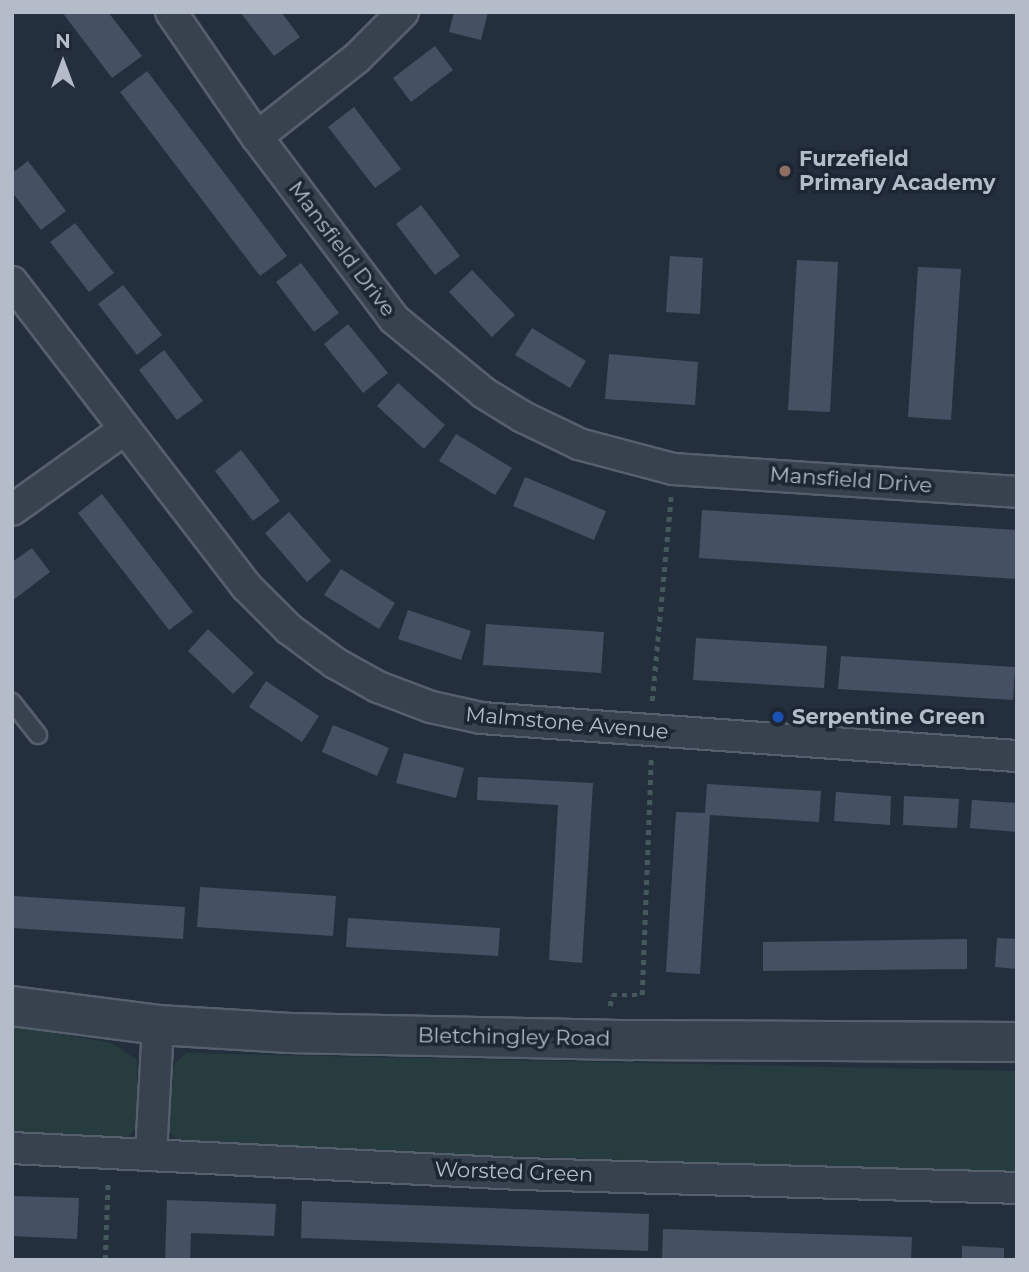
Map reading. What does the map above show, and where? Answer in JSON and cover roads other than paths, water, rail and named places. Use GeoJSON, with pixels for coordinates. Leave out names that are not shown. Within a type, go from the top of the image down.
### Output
{"type":"FeatureCollection","features":[{"type":"Feature","properties":{"kind":"street","name":"Mansfield Drive"},"geometry":{"type":"LineString","coordinates":[[171,12],[257,137],[394,319],[484,393],[523,417],[579,444],[673,469],[1017,492]]}},
{"type":"Feature","properties":{"kind":"street"},"geometry":{"type":"LineString","coordinates":[[257,137],[357,58],[403,12]]}},
{"type":"Feature","properties":{"kind":"street","name":"Malmstone Avenue"},"geometry":{"type":"LineString","coordinates":[[12,282],[246,586],[289,629],[335,663],[389,691],[431,707],[481,718],[1017,756]]}},
{"type":"Feature","properties":{"kind":"street"},"geometry":{"type":"LineString","coordinates":[[12,510],[125,429]]}},
{"type":"Feature","properties":{"kind":"street","name":"Bletchingley Road"},"geometry":{"type":"LineString","coordinates":[[12,1006],[158,1025],[290,1033],[632,1040],[1017,1042]]}},
{"type":"Feature","properties":{"kind":"street"},"geometry":{"type":"LineString","coordinates":[[152,1155],[158,1025]]}},
{"type":"Feature","properties":{"kind":"street","name":"Worsted Green"},"geometry":{"type":"LineString","coordinates":[[12,1147],[534,1174],[1017,1188]]}},
{"type":"Feature","properties":{"kind":"lane"},"geometry":{"type":"LineString","coordinates":[[12,702],[38,735]]}},
{"type":"Feature","properties":{"kind":"place","name":"Furzefield Primary Academy"},"geometry":{"type":"Point","coordinates":[785,171]}},
{"type":"Feature","properties":{"kind":"place","name":"Serpentine Green"},"geometry":{"type":"Point","coordinates":[778,717]}}]}
